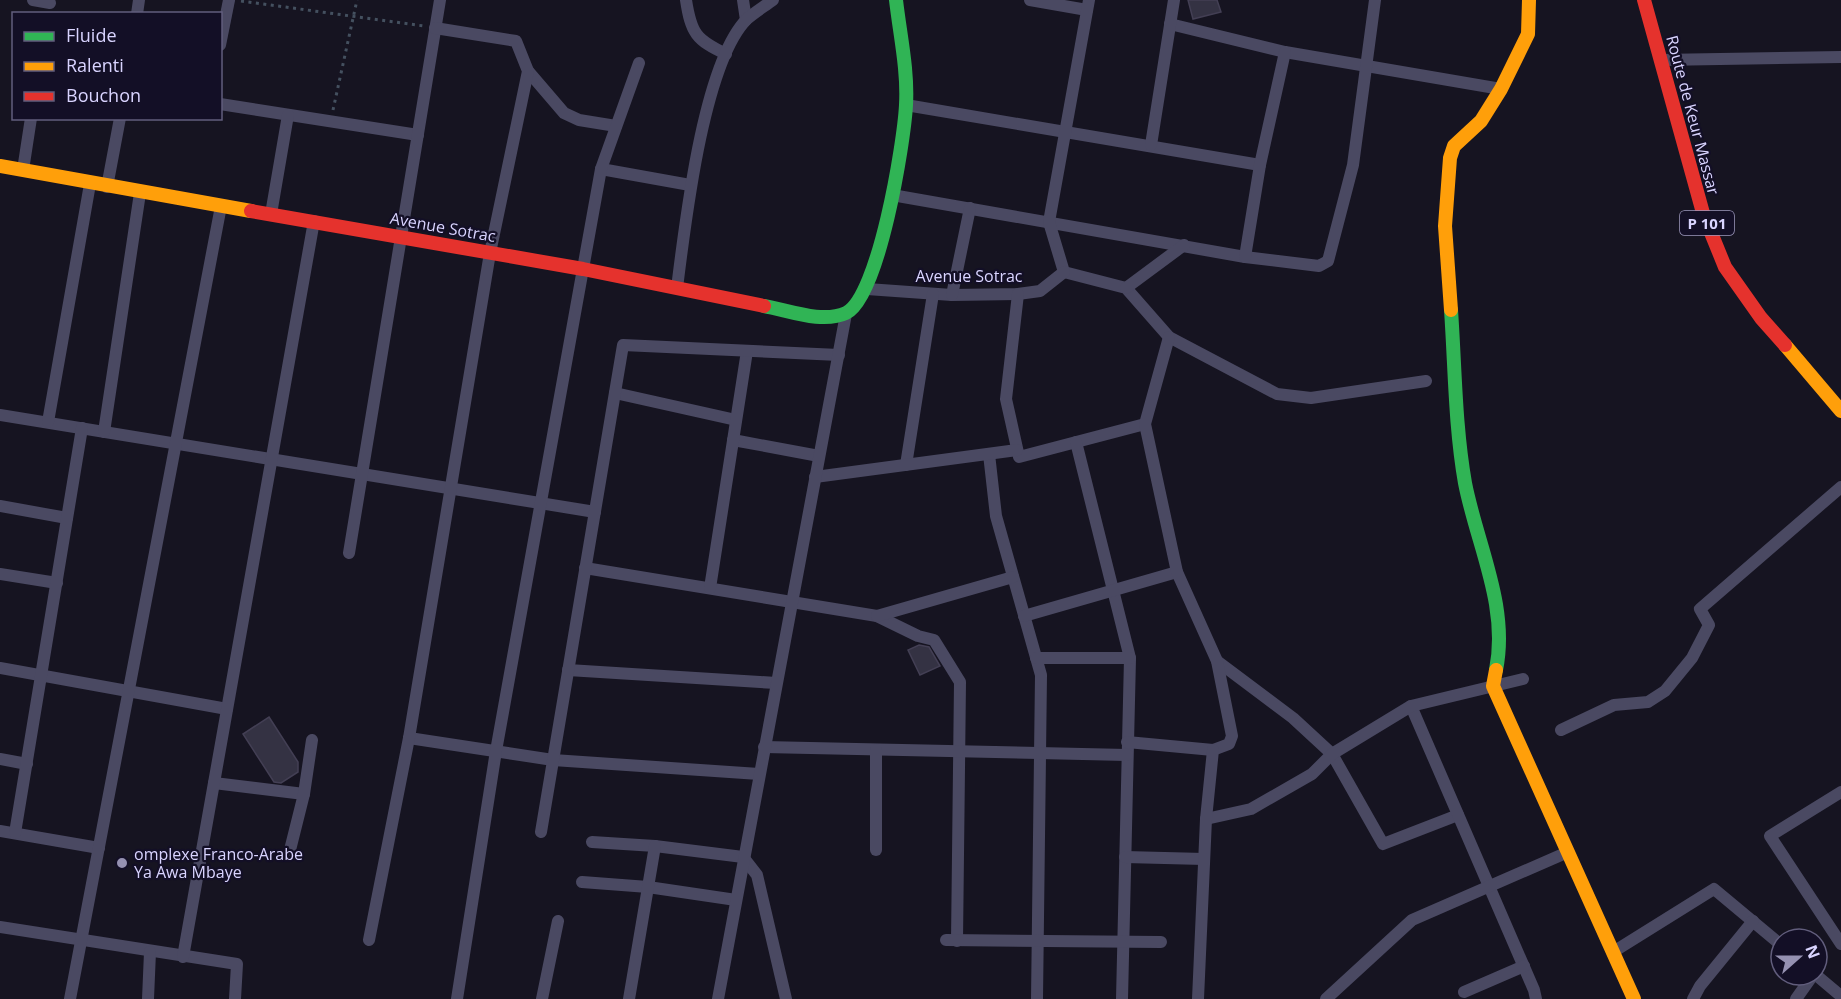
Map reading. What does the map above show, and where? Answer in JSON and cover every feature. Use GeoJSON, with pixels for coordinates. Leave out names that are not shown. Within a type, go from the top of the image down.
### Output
{"type":"FeatureCollection","features":[{"type":"Feature","properties":{"kind":"street"},"geometry":{"type":"LineString","coordinates":[[33,0],[50,5]]}},
{"type":"Feature","properties":{"kind":"street"},"geometry":{"type":"LineString","coordinates":[[222,36],[230,0]]}},
{"type":"Feature","properties":{"kind":"street"},"geometry":{"type":"LineString","coordinates":[[349,553],[440,0]]}},
{"type":"Feature","properties":{"kind":"street"},"geometry":{"type":"LineString","coordinates":[[687,0],[694,30],[703,44],[726,54]]}},
{"type":"Feature","properties":{"kind":"street"},"geometry":{"type":"LineString","coordinates":[[743,0],[746,20]]}},
{"type":"Feature","properties":{"kind":"street"},"geometry":{"type":"LineString","coordinates":[[677,288],[690,185],[712,95],[726,54],[746,20],[773,0]]}},
{"type":"Feature","properties":{"kind":"street"},"geometry":{"type":"LineString","coordinates":[[718,999],[846,314],[867,289],[892,195],[906,105],[896,0]]}},
{"type":"Feature","properties":{"kind":"street"},"geometry":{"type":"LineString","coordinates":[[1030,0],[1088,5],[1049,222],[1064,272],[1125,288],[1168,338],[1277,394],[1311,398],[1426,381]]}},
{"type":"Feature","properties":{"kind":"street"},"geometry":{"type":"LineString","coordinates":[[1151,145],[1174,0]]}},
{"type":"Feature","properties":{"kind":"street"},"geometry":{"type":"LineString","coordinates":[[892,195],[1245,257],[1319,266],[1328,261],[1353,165],[1368,67],[1375,0]]}},
{"type":"Feature","properties":{"kind":"street"},"geometry":{"type":"LineString","coordinates":[[1529,0],[1528,33],[1501,89],[1481,121],[1455,146],[1450,158],[1445,226],[1453,356],[1465,485],[1496,605],[1500,642],[1493,686],[1634,999]]}},
{"type":"Feature","properties":{"kind":"street","name":"Route de Keur Massar"},"geometry":{"type":"LineString","coordinates":[[1644,0],[1702,213],[1725,267],[1761,318],[1841,411]]}},
{"type":"Feature","properties":{"kind":"street"},"geometry":{"type":"LineString","coordinates":[[1170,24],[1285,52],[1501,89]]}},
{"type":"Feature","properties":{"kind":"street"},"geometry":{"type":"LineString","coordinates":[[435,28],[516,41],[528,71],[564,113],[579,120],[616,126]]}},
{"type":"Feature","properties":{"kind":"street"},"geometry":{"type":"LineString","coordinates":[[1245,257],[1260,165],[1285,52]]}},
{"type":"Feature","properties":{"kind":"street"},"geometry":{"type":"LineString","coordinates":[[1660,60],[1841,57]]}},
{"type":"Feature","properties":{"kind":"street"},"geometry":{"type":"LineString","coordinates":[[457,999],[496,751],[601,169],[639,63]]}},
{"type":"Feature","properties":{"kind":"street"},"geometry":{"type":"LineString","coordinates":[[369,940],[409,738],[490,253],[528,71]]}},
{"type":"Feature","properties":{"kind":"street"},"geometry":{"type":"LineString","coordinates":[[222,104],[418,135]]}},
{"type":"Feature","properties":{"kind":"street"},"geometry":{"type":"LineString","coordinates":[[906,105],[1260,165]]}},
{"type":"Feature","properties":{"kind":"street"},"geometry":{"type":"LineString","coordinates":[[271,214],[288,115]]}},
{"type":"Feature","properties":{"kind":"street"},"geometry":{"type":"LineString","coordinates":[[23,170],[31,120]]}},
{"type":"Feature","properties":{"kind":"street"},"geometry":{"type":"LineString","coordinates":[[107,187],[120,120]]}},
{"type":"Feature","properties":{"kind":"street","name":"Avenue Sotrac"},"geometry":{"type":"LineString","coordinates":[[0,166],[140,193],[314,221],[583,269],[821,317],[846,314]]}},
{"type":"Feature","properties":{"kind":"street"},"geometry":{"type":"LineString","coordinates":[[601,169],[690,185]]}},
{"type":"Feature","properties":{"kind":"street"},"geometry":{"type":"LineString","coordinates":[[48,423],[90,184]]}},
{"type":"Feature","properties":{"kind":"street"},"geometry":{"type":"LineString","coordinates":[[104,432],[140,193]]}},
{"type":"Feature","properties":{"kind":"street"},"geometry":{"type":"LineString","coordinates":[[70,999],[221,206]]}},
{"type":"Feature","properties":{"kind":"street"},"geometry":{"type":"LineString","coordinates":[[952,295],[970,208]]}},
{"type":"Feature","properties":{"kind":"street"},"geometry":{"type":"LineString","coordinates":[[183,957],[314,221]]}},
{"type":"Feature","properties":{"kind":"street"},"geometry":{"type":"LineString","coordinates":[[1125,288],[1184,245]]}},
{"type":"Feature","properties":{"kind":"street","name":"Avenue Sotrac"},"geometry":{"type":"LineString","coordinates":[[867,289],[952,295],[1018,294],[1040,291],[1064,272]]}},
{"type":"Feature","properties":{"kind":"street"},"geometry":{"type":"LineString","coordinates":[[906,465],[933,294]]}},
{"type":"Feature","properties":{"kind":"street"},"geometry":{"type":"LineString","coordinates":[[1018,294],[1006,399],[1019,456],[1144,424]]}},
{"type":"Feature","properties":{"kind":"street"},"geometry":{"type":"LineString","coordinates":[[1127,742],[1213,750],[1229,744],[1232,736],[1216,661],[1177,572],[1144,424],[1168,338]]}},
{"type":"Feature","properties":{"kind":"street"},"geometry":{"type":"LineString","coordinates":[[541,832],[622,345],[838,355]]}},
{"type":"Feature","properties":{"kind":"street"},"geometry":{"type":"LineString","coordinates":[[710,588],[747,351]]}},
{"type":"Feature","properties":{"kind":"street"},"geometry":{"type":"LineString","coordinates":[[615,393],[736,420]]}},
{"type":"Feature","properties":{"kind":"street"},"geometry":{"type":"LineString","coordinates":[[0,415],[595,512]]}},
{"type":"Feature","properties":{"kind":"street"},"geometry":{"type":"LineString","coordinates":[[15,833],[82,428]]}},
{"type":"Feature","properties":{"kind":"street"},"geometry":{"type":"LineString","coordinates":[[734,440],[819,456]]}},
{"type":"Feature","properties":{"kind":"street"},"geometry":{"type":"LineString","coordinates":[[1076,442],[1130,658],[1122,999]]}},
{"type":"Feature","properties":{"kind":"street"},"geometry":{"type":"LineString","coordinates":[[815,477],[1017,450]]}},
{"type":"Feature","properties":{"kind":"street"},"geometry":{"type":"LineString","coordinates":[[989,454],[996,516],[1041,675],[1037,999]]}},
{"type":"Feature","properties":{"kind":"street"},"geometry":{"type":"LineString","coordinates":[[1561,730],[1614,705],[1648,702],[1665,691],[1692,658],[1709,625],[1700,609],[1841,487]]}},
{"type":"Feature","properties":{"kind":"street"},"geometry":{"type":"LineString","coordinates":[[0,506],[67,518]]}},
{"type":"Feature","properties":{"kind":"street"},"geometry":{"type":"LineString","coordinates":[[585,568],[878,616],[918,636],[934,640],[960,682],[960,752],[952,940],[1161,942]]}},
{"type":"Feature","properties":{"kind":"street"},"geometry":{"type":"LineString","coordinates":[[1024,615],[1177,572]]}},
{"type":"Feature","properties":{"kind":"street"},"geometry":{"type":"LineString","coordinates":[[0,574],[57,584]]}},
{"type":"Feature","properties":{"kind":"street"},"geometry":{"type":"LineString","coordinates":[[878,616],[1012,577]]}},
{"type":"Feature","properties":{"kind":"street"},"geometry":{"type":"LineString","coordinates":[[1036,658],[1130,658]]}},
{"type":"Feature","properties":{"kind":"street"},"geometry":{"type":"LineString","coordinates":[[1216,661],[1293,718],[1332,754],[1383,844],[1458,815]]}},
{"type":"Feature","properties":{"kind":"street"},"geometry":{"type":"LineString","coordinates":[[0,668],[227,709]]}},
{"type":"Feature","properties":{"kind":"street"},"geometry":{"type":"LineString","coordinates":[[568,670],[776,683]]}},
{"type":"Feature","properties":{"kind":"street"},"geometry":{"type":"LineString","coordinates":[[1206,819],[1251,810],[1312,774],[1332,754],[1411,706],[1523,679]]}},
{"type":"Feature","properties":{"kind":"street"},"geometry":{"type":"LineString","coordinates":[[1411,706],[1524,966],[1536,999]]}},
{"type":"Feature","properties":{"kind":"street"},"geometry":{"type":"LineString","coordinates":[[409,738],[553,760],[759,774]]}},
{"type":"Feature","properties":{"kind":"street"},"geometry":{"type":"LineString","coordinates":[[290,850],[304,794],[312,740]]}},
{"type":"Feature","properties":{"kind":"street"},"geometry":{"type":"LineString","coordinates":[[764,747],[1127,755]]}},
{"type":"Feature","properties":{"kind":"street"},"geometry":{"type":"LineString","coordinates":[[876,750],[876,850]]}},
{"type":"Feature","properties":{"kind":"street"},"geometry":{"type":"LineString","coordinates":[[1198,999],[1206,819],[1213,750]]}},
{"type":"Feature","properties":{"kind":"street"},"geometry":{"type":"LineString","coordinates":[[0,759],[27,764]]}},
{"type":"Feature","properties":{"kind":"street"},"geometry":{"type":"LineString","coordinates":[[214,783],[304,794]]}},
{"type":"Feature","properties":{"kind":"street"},"geometry":{"type":"LineString","coordinates":[[1841,792],[1770,836],[1841,944]]}},
{"type":"Feature","properties":{"kind":"street"},"geometry":{"type":"LineString","coordinates":[[0,831],[99,848]]}},
{"type":"Feature","properties":{"kind":"street"},"geometry":{"type":"LineString","coordinates":[[592,842],[655,846],[743,857],[751,864],[757,875],[786,999]]}},
{"type":"Feature","properties":{"kind":"street"},"geometry":{"type":"LineString","coordinates":[[629,999],[655,846]]}},
{"type":"Feature","properties":{"kind":"street"},"geometry":{"type":"LineString","coordinates":[[1326,999],[1412,920],[1568,852]]}},
{"type":"Feature","properties":{"kind":"street"},"geometry":{"type":"LineString","coordinates":[[1125,857],[1204,859]]}},
{"type":"Feature","properties":{"kind":"street"},"geometry":{"type":"LineString","coordinates":[[582,882],[648,886],[736,900]]}},
{"type":"Feature","properties":{"kind":"street"},"geometry":{"type":"LineString","coordinates":[[1613,952],[1714,889],[1769,935]]}},
{"type":"Feature","properties":{"kind":"street"},"geometry":{"type":"LineString","coordinates":[[542,999],[558,921]]}},
{"type":"Feature","properties":{"kind":"street"},"geometry":{"type":"LineString","coordinates":[[1693,999],[1700,986],[1753,921]]}},
{"type":"Feature","properties":{"kind":"street"},"geometry":{"type":"LineString","coordinates":[[0,927],[81,942],[237,964],[235,999]]}},
{"type":"Feature","properties":{"kind":"street"},"geometry":{"type":"LineString","coordinates":[[148,999],[150,952]]}},
{"type":"Feature","properties":{"kind":"street"},"geometry":{"type":"LineString","coordinates":[[1464,992],[1524,966]]}},
{"type":"Feature","properties":{"kind":"path"},"geometry":{"type":"LineString","coordinates":[[230,0],[435,28]]}},
{"type":"Feature","properties":{"kind":"path"},"geometry":{"type":"LineString","coordinates":[[330,121],[357,0]]}},
{"type":"Feature","properties":{"kind":"building"},"geometry":{"type":"Polygon","coordinates":[[[1188,0],[1217,0],[1221,12],[1193,19],[1188,0]]]}},
{"type":"Feature","properties":{"kind":"building"},"geometry":{"type":"Polygon","coordinates":[[[919,645],[929,647],[940,666],[920,675],[908,650],[919,645]]]}},
{"type":"Feature","properties":{"kind":"building"},"geometry":{"type":"Polygon","coordinates":[[[269,717],[298,762],[298,772],[281,783],[274,782],[243,734],[269,717]]]}},
{"type":"Feature","properties":{"kind":"traffic: fast"},"geometry":{"type":"LineString","coordinates":[[764,306],[816,317],[837,316],[846,313],[858,301],[869,279],[888,217],[906,105],[906,79],[896,0]]}},
{"type":"Feature","properties":{"kind":"traffic: fast"},"geometry":{"type":"LineString","coordinates":[[1451,310],[1457,418],[1462,462],[1470,506],[1495,599],[1499,646],[1496,670]]}},
{"type":"Feature","properties":{"kind":"traffic: slow"},"geometry":{"type":"LineString","coordinates":[[1451,310],[1445,226],[1450,158],[1454,146],[1481,121],[1501,89],[1528,34],[1529,0]]}},
{"type":"Feature","properties":{"kind":"traffic: slow"},"geometry":{"type":"LineString","coordinates":[[0,166],[251,211]]}},
{"type":"Feature","properties":{"kind":"traffic: slow"},"geometry":{"type":"LineString","coordinates":[[1785,345],[1841,411]]}},
{"type":"Feature","properties":{"kind":"traffic: slow"},"geometry":{"type":"LineString","coordinates":[[1496,670],[1493,686],[1634,999]]}},
{"type":"Feature","properties":{"kind":"traffic: jam"},"geometry":{"type":"LineString","coordinates":[[1644,0],[1703,213],[1725,267],[1761,318],[1785,345]]}},
{"type":"Feature","properties":{"kind":"traffic: jam"},"geometry":{"type":"LineString","coordinates":[[251,211],[583,269],[764,306]]}},
{"type":"Feature","properties":{"kind":"place","name":"omplexe Franco-Arabe Ya Awa Mbaye"},"geometry":{"type":"Point","coordinates":[122,863]}}]}
